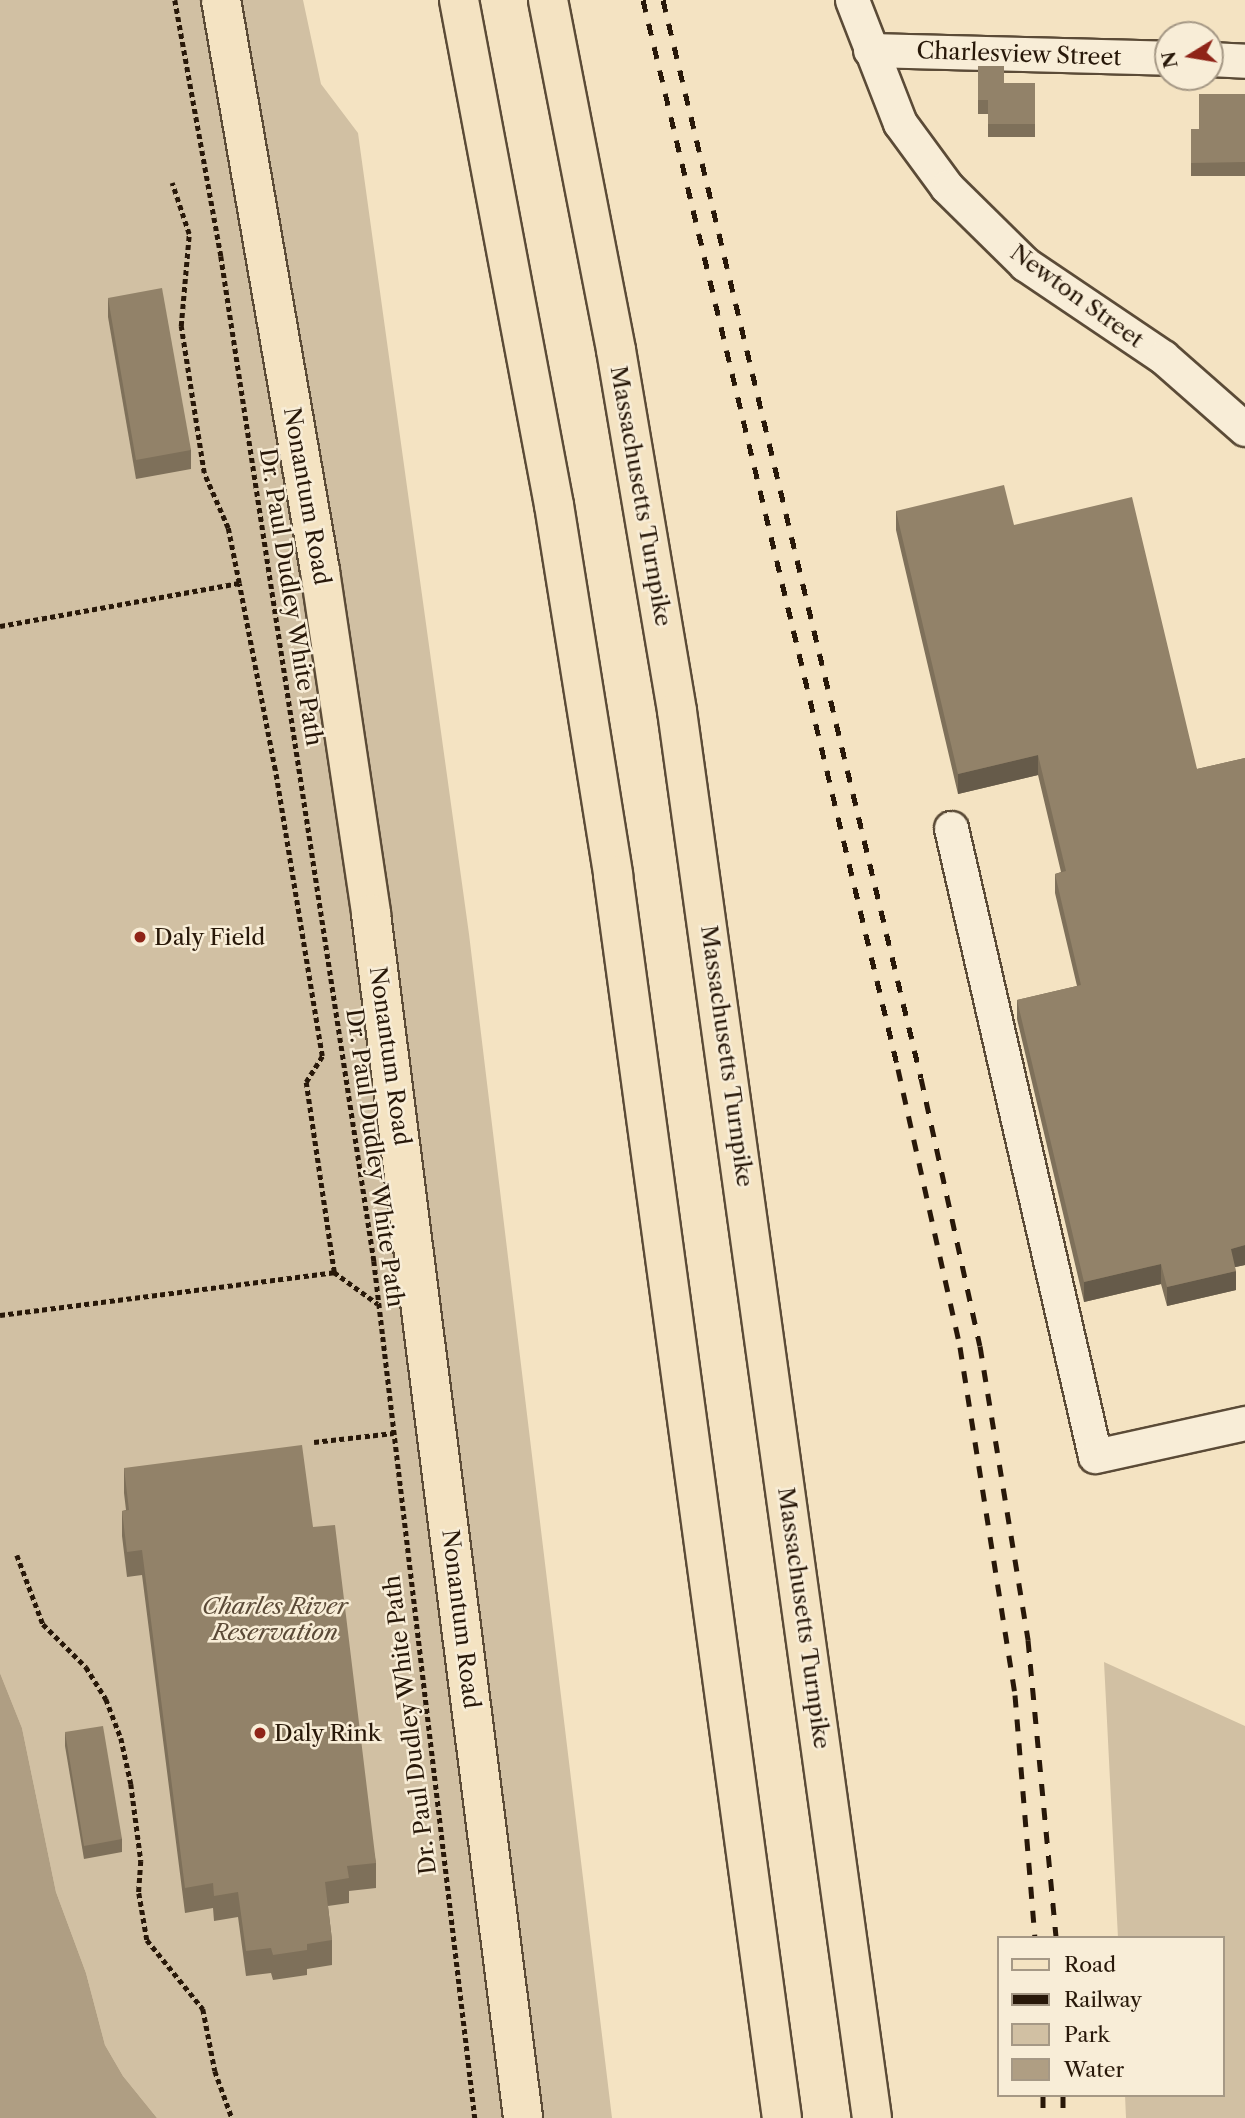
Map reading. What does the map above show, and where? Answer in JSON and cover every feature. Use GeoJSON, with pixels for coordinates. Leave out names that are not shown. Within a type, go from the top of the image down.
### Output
{"type":"FeatureCollection","features":[{"type":"Feature","properties":{"kind":"main road","name":"Nonantum Road"},"geometry":{"type":"LineString","coordinates":[[221,0],[320,571],[371,914],[523,2118]]}},
{"type":"Feature","properties":{"kind":"main road"},"geometry":{"type":"LineString","coordinates":[[459,0],[554,505],[611,862],[782,2118]]}},
{"type":"Feature","properties":{"kind":"main road","name":"Massachusetts Turnpike"},"geometry":{"type":"LineString","coordinates":[[548,0],[616,350],[681,738],[872,2118]]}},
{"type":"Feature","properties":{"kind":"street","name":"Newton Street"},"geometry":{"type":"LineString","coordinates":[[852,0],[900,123],[947,187],[1025,264],[1163,357],[1245,429]]}},
{"type":"Feature","properties":{"kind":"street","name":"Charlesview Street"},"geometry":{"type":"LineString","coordinates":[[870,50],[1154,58]]}},
{"type":"Feature","properties":{"kind":"street"},"geometry":{"type":"LineString","coordinates":[[1224,60],[1245,61]]}},
{"type":"Feature","properties":{"kind":"street"},"geometry":{"type":"LineString","coordinates":[[951,828],[1095,1456],[1245,1423]]}},
{"type":"Feature","properties":{"kind":"path","name":"Dr. Paul Dudley White Path"},"geometry":{"type":"LineString","coordinates":[[175,0],[221,256],[378,1304],[475,2118]]}},
{"type":"Feature","properties":{"kind":"path"},"geometry":{"type":"LineString","coordinates":[[172,183],[189,234],[181,326],[204,473],[228,528],[275,770],[321,1056],[306,1082],[334,1272]]}},
{"type":"Feature","properties":{"kind":"path"},"geometry":{"type":"LineString","coordinates":[[0,626],[239,583]]}},
{"type":"Feature","properties":{"kind":"path"},"geometry":{"type":"LineString","coordinates":[[0,1315],[334,1272],[378,1304]]}},
{"type":"Feature","properties":{"kind":"path"},"geometry":{"type":"LineString","coordinates":[[314,1442],[393,1433]]}},
{"type":"Feature","properties":{"kind":"path"},"geometry":{"type":"LineString","coordinates":[[17,1555],[43,1624],[86,1667],[106,1699],[121,1738],[135,1810],[141,1861],[139,1893],[147,1940],[203,2009],[215,2071],[232,2118]]}},
{"type":"Feature","properties":{"kind":"green space","name":"Charles River Reservation"},"geometry":{"type":"Polygon","coordinates":[[[0,0],[303,0],[321,84],[358,133],[469,934],[612,2118],[157,2118],[123,2076],[105,2045],[86,1973],[56,1892],[22,1728],[0,1673],[0,0]]]}},
{"type":"Feature","properties":{"kind":"green space"},"geometry":{"type":"Polygon","coordinates":[[[1104,1662],[1245,1726],[1245,2118],[1126,2118],[1125,2097],[1224,2097],[1224,1936],[1118,1936],[1104,1662]]]}},
{"type":"Feature","properties":{"kind":"water"},"geometry":{"type":"Polygon","coordinates":[[[0,1673],[22,1728],[56,1892],[86,1973],[105,2045],[123,2076],[157,2118],[0,2118],[0,1673]]]}},
{"type":"Feature","properties":{"kind":"building"},"geometry":{"type":"Polygon","coordinates":[[[978,66],[1004,66],[1004,83],[1035,83],[1035,124],[988,124],[988,100],[978,100],[978,66]]]}},
{"type":"Feature","properties":{"kind":"building"},"geometry":{"type":"Polygon","coordinates":[[[1199,94],[1245,94],[1245,162],[1191,163],[1191,129],[1199,129],[1199,94]]]}},
{"type":"Feature","properties":{"kind":"building"},"geometry":{"type":"Polygon","coordinates":[[[162,288],[191,450],[136,460],[108,298],[162,288]]]}},
{"type":"Feature","properties":{"kind":"building"},"geometry":{"type":"Polygon","coordinates":[[[1004,485],[1014,525],[1132,497],[1197,769],[1245,758],[1245,1245],[1231,1249],[1236,1271],[1167,1287],[1161,1264],[1084,1282],[1017,1000],[1081,985],[1055,874],[1066,871],[1038,755],[958,774],[896,511],[1004,485]]]}},
{"type":"Feature","properties":{"kind":"building","name":"Daly Rink"},"geometry":{"type":"Polygon","coordinates":[[[302,1445],[313,1527],[335,1525],[376,1863],[347,1866],[349,1878],[325,1882],[332,1940],[307,1944],[307,1950],[273,1955],[271,1948],[246,1951],[238,1892],[214,1896],[213,1883],[185,1888],[142,1550],[127,1552],[122,1511],[129,1510],[124,1468],[302,1445]]]}},
{"type":"Feature","properties":{"kind":"building"},"geometry":{"type":"Polygon","coordinates":[[[103,1726],[122,1839],[84,1846],[65,1732],[103,1726]]]}},
{"type":"Feature","properties":{"kind":"railway"},"geometry":{"type":"LineString","coordinates":[[643,0],[898,1069],[960,1347],[1015,1695],[1035,1936]]}},
{"type":"Feature","properties":{"kind":"railway"},"geometry":{"type":"LineString","coordinates":[[663,0],[921,1078],[980,1346],[1028,1640],[1056,1936]]}},
{"type":"Feature","properties":{"kind":"railway"},"geometry":{"type":"LineString","coordinates":[[1043,2097],[1043,2118]]}},
{"type":"Feature","properties":{"kind":"railway"},"geometry":{"type":"LineString","coordinates":[[1063,2097],[1063,2118]]}},
{"type":"Feature","properties":{"kind":"place","name":"Daly Field"},"geometry":{"type":"Point","coordinates":[140,937]}},
{"type":"Feature","properties":{"kind":"place","name":"Daly Rink"},"geometry":{"type":"Point","coordinates":[260,1733]}}]}
